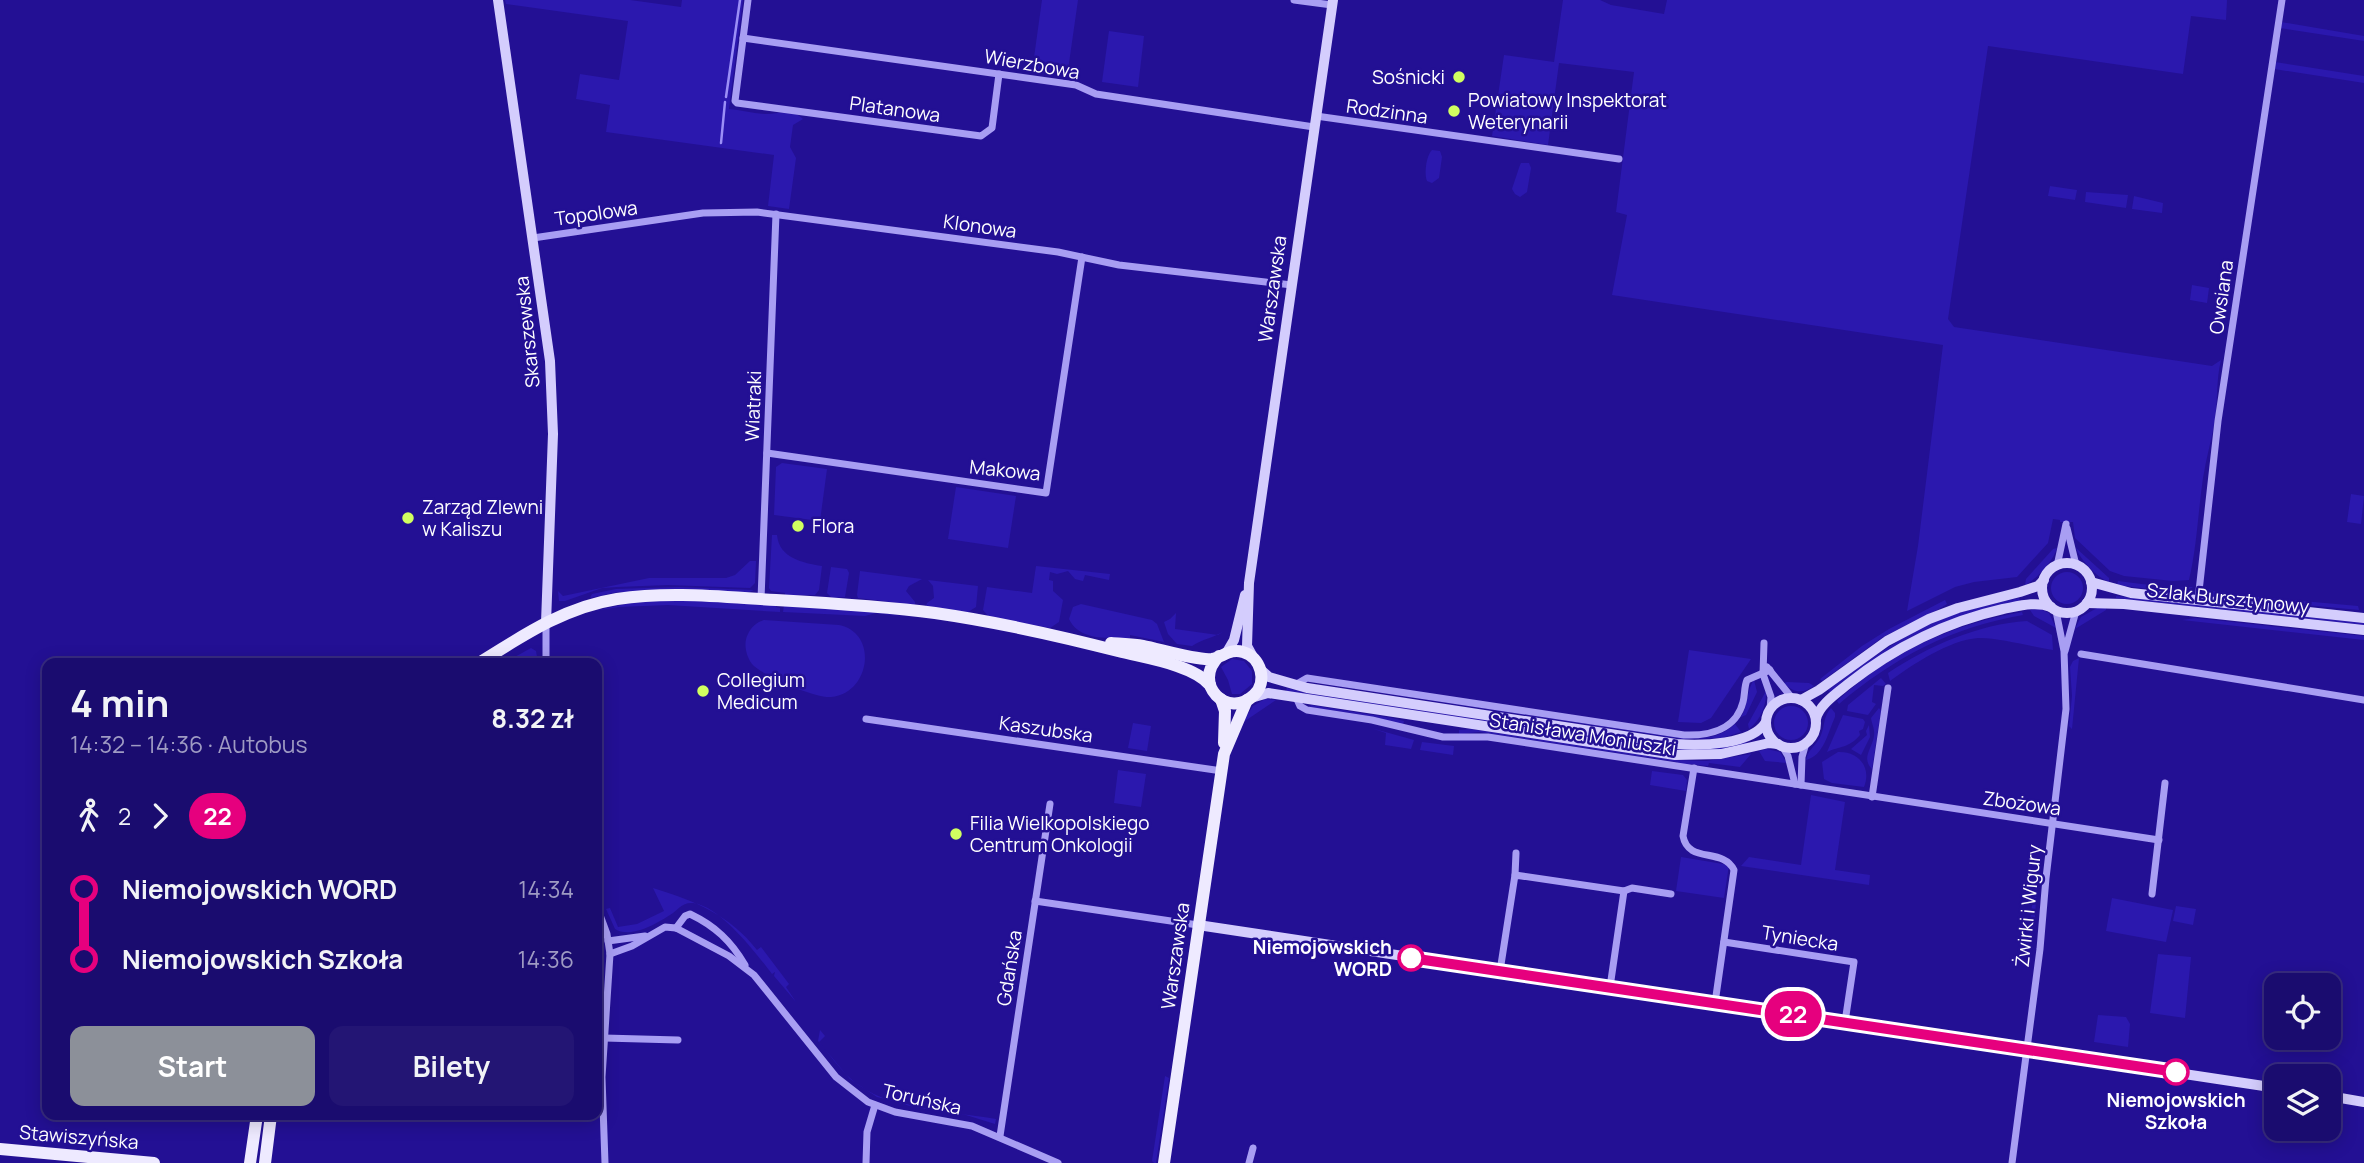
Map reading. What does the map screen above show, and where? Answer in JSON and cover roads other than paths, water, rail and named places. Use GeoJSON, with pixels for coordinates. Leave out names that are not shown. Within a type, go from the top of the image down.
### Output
{"type":"FeatureCollection","features":[{"type":"Feature","properties":{"kind":"main road","name":"Skarszewska"},"geometry":{"type":"LineString","coordinates":[[498,0],[547,325],[553,401],[545,623]]}},
{"type":"Feature","properties":{"kind":"main road","name":"Warszawska"},"geometry":{"type":"LineString","coordinates":[[1253,657],[1247,646],[1249,583],[1332,3]]}},
{"type":"Feature","properties":{"kind":"main road"},"geometry":{"type":"LineString","coordinates":[[2076,565],[2086,572],[2092,593],[2087,603],[2076,611],[2066,613],[2038,604],[2013,607],[1934,630],[1868,668],[1828,702],[1818,713],[1814,732],[1807,743],[1794,748],[1780,745],[1769,734],[1766,722],[1770,709],[1780,701],[1796,699],[1819,690],[1887,641],[1922,622],[1958,608],[2033,587],[2057,566],[2076,565]]}},
{"type":"Feature","properties":{"kind":"main road"},"geometry":{"type":"LineString","coordinates":[[2044,580],[2043,592],[2054,609]]}},
{"type":"Feature","properties":{"kind":"main road","name":"Szlak Bursztynowy"},"geometry":{"type":"LineString","coordinates":[[2091,582],[2121,591],[2364,618]]}},
{"type":"Feature","properties":{"kind":"main road","name":"Warszawska"},"geometry":{"type":"LineString","coordinates":[[1223,654],[1234,640],[1249,583]]}},
{"type":"Feature","properties":{"kind":"main road"},"geometry":{"type":"LineString","coordinates":[[487,658],[545,623],[589,606],[630,597],[675,595],[931,612],[1079,641],[1175,666],[1201,677],[1221,699],[1234,703],[1249,699],[1259,687],[1260,669],[1253,657],[1240,651],[1209,659],[1139,645],[1079,641]]}},
{"type":"Feature","properties":{"kind":"main road","name":"Szlak Bursztynowy"},"geometry":{"type":"LineString","coordinates":[[2087,603],[2123,604],[2364,630]]}},
{"type":"Feature","properties":{"kind":"main road"},"geometry":{"type":"LineString","coordinates":[[1210,685],[1209,671],[1223,654]]}},
{"type":"Feature","properties":{"kind":"main road","name":"Stanisława Moniuszki"},"geometry":{"type":"LineString","coordinates":[[1260,669],[1295,691],[1675,755],[1721,754],[1769,743],[1780,745]]}},
{"type":"Feature","properties":{"kind":"main road","name":"Stanisława Moniuszki"},"geometry":{"type":"LineString","coordinates":[[1249,699],[1263,693],[1295,691],[1687,745],[1729,742],[1762,728],[1766,722]]}},
{"type":"Feature","properties":{"kind":"main road","name":"Warszawska"},"geometry":{"type":"LineString","coordinates":[[1164,1163],[1222,771],[1225,711],[1221,699]]}},
{"type":"Feature","properties":{"kind":"main road","name":"Warszawska"},"geometry":{"type":"LineString","coordinates":[[1224,754],[1249,699]]}},
{"type":"Feature","properties":{"kind":"main road"},"geometry":{"type":"LineString","coordinates":[[1796,699],[1811,707],[1816,719]]}},
{"type":"Feature","properties":{"kind":"main road"},"geometry":{"type":"LineString","coordinates":[[1198,925],[2264,1086]]}},
{"type":"Feature","properties":{"kind":"main road"},"geometry":{"type":"LineString","coordinates":[[2341,1098],[2364,1102]]}},
{"type":"Feature","properties":{"kind":"main road"},"geometry":{"type":"LineString","coordinates":[[250,1163],[256,1120]]}},
{"type":"Feature","properties":{"kind":"main road"},"geometry":{"type":"LineString","coordinates":[[265,1163],[270,1120]]}},
{"type":"Feature","properties":{"kind":"main road","name":"Stawiszyńska"},"geometry":{"type":"LineString","coordinates":[[0,1149],[154,1163]]}},
{"type":"Feature","properties":{"kind":"street"},"geometry":{"type":"LineString","coordinates":[[743,38],[748,0]]}},
{"type":"Feature","properties":{"kind":"street"},"geometry":{"type":"LineString","coordinates":[[1294,0],[1332,3]]}},
{"type":"Feature","properties":{"kind":"street","name":"Owsiana"},"geometry":{"type":"LineString","coordinates":[[2198,600],[2220,408],[2281,0]]}},
{"type":"Feature","properties":{"kind":"street","name":"Wierzbowa"},"geometry":{"type":"LineString","coordinates":[[743,38],[1076,85],[1096,94],[1315,121]]}},
{"type":"Feature","properties":{"kind":"street","name":"Platanowa"},"geometry":{"type":"LineString","coordinates":[[743,38],[734,101],[737,103],[981,136],[992,128],[999,74]]}},
{"type":"Feature","properties":{"kind":"street","name":"Rodzinna"},"geometry":{"type":"LineString","coordinates":[[1315,121],[1619,159]]}},
{"type":"Feature","properties":{"kind":"street","name":"Klonowa"},"geometry":{"type":"LineString","coordinates":[[662,219],[721,211],[776,214],[1082,257],[1119,265],[1292,285]]}},
{"type":"Feature","properties":{"kind":"street","name":"Wiatraki"},"geometry":{"type":"LineString","coordinates":[[761,599],[776,214]]}},
{"type":"Feature","properties":{"kind":"street","name":"Topolowa"},"geometry":{"type":"LineString","coordinates":[[533,238],[662,219]]}},
{"type":"Feature","properties":{"kind":"street","name":"Makowa"},"geometry":{"type":"LineString","coordinates":[[767,453],[1046,493],[1082,257]]}},
{"type":"Feature","properties":{"kind":"street"},"geometry":{"type":"LineString","coordinates":[[2057,566],[2066,524],[2076,565]]}},
{"type":"Feature","properties":{"kind":"street","name":"Żwirki i Wigury"},"geometry":{"type":"LineString","coordinates":[[2012,1163],[2067,698],[2064,652],[2054,609]]}},
{"type":"Feature","properties":{"kind":"street","name":"Żwirki i Wigury"},"geometry":{"type":"LineString","coordinates":[[2064,652],[2076,611]]}},
{"type":"Feature","properties":{"kind":"street","name":"Skarszewska"},"geometry":{"type":"LineString","coordinates":[[545,623],[547,658]]}},
{"type":"Feature","properties":{"kind":"street"},"geometry":{"type":"LineString","coordinates":[[1765,643],[1770,709]]}},
{"type":"Feature","properties":{"kind":"street"},"geometry":{"type":"LineString","coordinates":[[2081,654],[2364,700]]}},
{"type":"Feature","properties":{"kind":"street"},"geometry":{"type":"LineString","coordinates":[[1766,669],[1796,699]]}},
{"type":"Feature","properties":{"kind":"street","name":"Stanisława Moniuszki"},"geometry":{"type":"LineString","coordinates":[[1766,669],[1747,680],[1742,705],[1734,719],[1719,731],[1702,735],[1684,735],[1307,678],[1295,691],[1300,706],[1307,710],[1372,720],[1443,737],[1479,736],[1881,798]]}},
{"type":"Feature","properties":{"kind":"street"},"geometry":{"type":"LineString","coordinates":[[1872,797],[1888,688]]}},
{"type":"Feature","properties":{"kind":"street","name":"Kaszubska"},"geometry":{"type":"LineString","coordinates":[[866,719],[1222,771]]}},
{"type":"Feature","properties":{"kind":"street"},"geometry":{"type":"LineString","coordinates":[[1798,784],[1807,743]]}},
{"type":"Feature","properties":{"kind":"street"},"geometry":{"type":"LineString","coordinates":[[1780,745],[1788,756],[1798,784]]}},
{"type":"Feature","properties":{"kind":"street"},"geometry":{"type":"LineString","coordinates":[[1694,768],[1683,836],[1685,845],[1692,852],[1725,858],[1734,870],[1715,1003]]}},
{"type":"Feature","properties":{"kind":"street"},"geometry":{"type":"LineString","coordinates":[[2152,894],[2165,783]]}},
{"type":"Feature","properties":{"kind":"street","name":"Zbożowa"},"geometry":{"type":"LineString","coordinates":[[1881,798],[2159,840]]}},
{"type":"Feature","properties":{"kind":"street","name":"Gdańska"},"geometry":{"type":"LineString","coordinates":[[1000,1136],[1050,804]]}},
{"type":"Feature","properties":{"kind":"street"},"geometry":{"type":"LineString","coordinates":[[1500,971],[1516,853]]}},
{"type":"Feature","properties":{"kind":"street"},"geometry":{"type":"LineString","coordinates":[[1515,875],[1624,891],[1632,888],[1671,894]]}},
{"type":"Feature","properties":{"kind":"street"},"geometry":{"type":"LineString","coordinates":[[1610,987],[1624,891]]}},
{"type":"Feature","properties":{"kind":"street"},"geometry":{"type":"LineString","coordinates":[[1035,901],[1198,925]]}},
{"type":"Feature","properties":{"kind":"street"},"geometry":{"type":"LineString","coordinates":[[610,954],[632,946],[666,927],[676,928],[685,916],[690,914],[720,932],[718,940],[711,947]]}},
{"type":"Feature","properties":{"kind":"street"},"geometry":{"type":"LineString","coordinates":[[602,922],[610,954],[602,1077],[605,1163]]}},
{"type":"Feature","properties":{"kind":"street","name":"Toruńska"},"geometry":{"type":"LineString","coordinates":[[676,928],[711,947],[761,982],[836,1077],[853,1091],[876,1105],[895,1112],[972,1126],[1058,1163]]}},
{"type":"Feature","properties":{"kind":"street","name":"Toruńska"},"geometry":{"type":"LineString","coordinates":[[720,932],[738,952],[747,970]]}},
{"type":"Feature","properties":{"kind":"street"},"geometry":{"type":"LineString","coordinates":[[608,941],[649,935]]}},
{"type":"Feature","properties":{"kind":"street","name":"Tyniecka"},"geometry":{"type":"LineString","coordinates":[[1724,942],[1854,962],[1845,1022]]}},
{"type":"Feature","properties":{"kind":"street"},"geometry":{"type":"LineString","coordinates":[[604,1038],[678,1041]]}},
{"type":"Feature","properties":{"kind":"street"},"geometry":{"type":"LineString","coordinates":[[866,1163],[867,1132],[876,1105]]}},
{"type":"Feature","properties":{"kind":"street"},"geometry":{"type":"LineString","coordinates":[[1249,1163],[1253,1148]]}},
{"type":"Feature","properties":{"kind":"waterway"},"geometry":{"type":"LineString","coordinates":[[726,97],[740,0]]}},
{"type":"Feature","properties":{"kind":"waterway"},"geometry":{"type":"LineString","coordinates":[[721,143],[725,102]]}},
{"type":"Feature","properties":{"kind":"place","name":"Sośnicki"},"geometry":{"type":"Point","coordinates":[1459,77]}},
{"type":"Feature","properties":{"kind":"place","name":"Powiatowy Inspektorat Weterynarii"},"geometry":{"type":"Point","coordinates":[1454,111]}},
{"type":"Feature","properties":{"kind":"place","name":"Zarząd Zlewni w Kaliszu"},"geometry":{"type":"Point","coordinates":[408,518]}},
{"type":"Feature","properties":{"kind":"place","name":"Flora"},"geometry":{"type":"Point","coordinates":[798,526]}},
{"type":"Feature","properties":{"kind":"place","name":"Collegium Medicum"},"geometry":{"type":"Point","coordinates":[703,691]}},
{"type":"Feature","properties":{"kind":"place","name":"Filia Wielkopolskiego Centrum Onkologii"},"geometry":{"type":"Point","coordinates":[956,834]}},
{"type":"Feature","properties":{"kind":"place","name":"Niemojowskich WORD"},"geometry":{"type":"Point","coordinates":[1411,958]}},
{"type":"Feature","properties":{"kind":"place","name":"Niemojowskich Szkoła"},"geometry":{"type":"Point","coordinates":[2176,1072]}}]}
